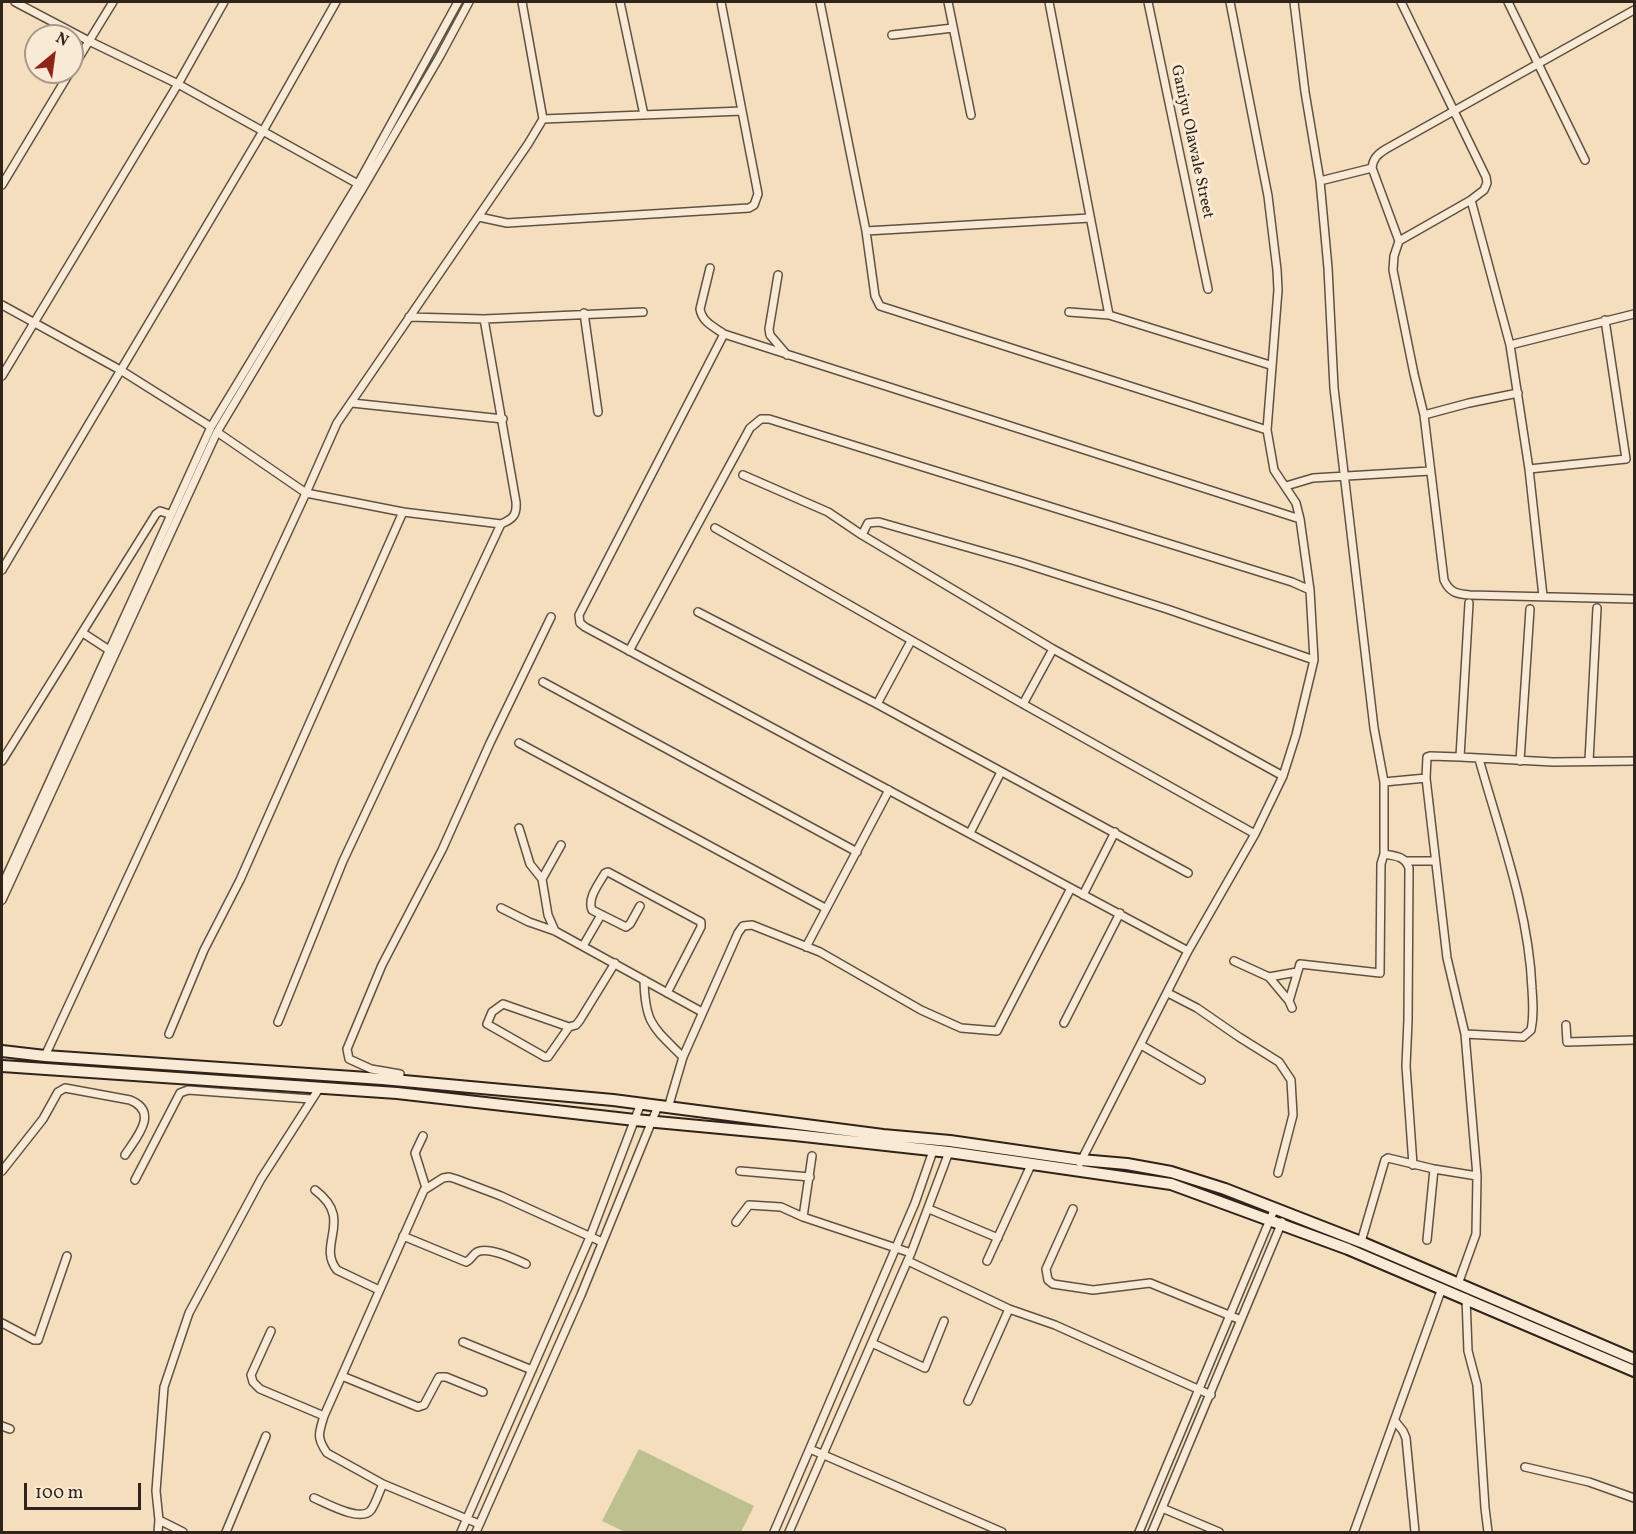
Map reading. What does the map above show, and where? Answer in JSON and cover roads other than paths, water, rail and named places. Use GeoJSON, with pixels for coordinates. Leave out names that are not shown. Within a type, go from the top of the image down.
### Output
{"type":"FeatureCollection","features":[{"type":"Feature","properties":{"kind":"main road"},"geometry":{"type":"LineString","coordinates":[[2,1051],[45,1056],[399,1080],[641,1104],[884,1135],[950,1141],[1081,1160],[1127,1164],[1171,1172],[1225,1190],[1278,1217],[1635,1371]]}},
{"type":"Feature","properties":{"kind":"main road"},"geometry":{"type":"LineString","coordinates":[[2,1066],[397,1093],[949,1152],[1171,1184],[1361,1242],[1635,1359]]}},
{"type":"Feature","properties":{"kind":"street"},"geometry":{"type":"LineString","coordinates":[[15,2],[178,84],[358,184]]}},
{"type":"Feature","properties":{"kind":"street"},"geometry":{"type":"LineString","coordinates":[[84,49],[113,2]]}},
{"type":"Feature","properties":{"kind":"street"},"geometry":{"type":"LineString","coordinates":[[2,376],[178,84],[224,2]]}},
{"type":"Feature","properties":{"kind":"street"},"geometry":{"type":"LineString","coordinates":[[2,570],[122,371],[336,2]]}},
{"type":"Feature","properties":{"kind":"street"},"geometry":{"type":"LineString","coordinates":[[2,886],[169,514],[214,430],[358,184],[458,2]]}},
{"type":"Feature","properties":{"kind":"street"},"geometry":{"type":"LineString","coordinates":[[2,900],[214,430],[419,92],[469,2]]}},
{"type":"Feature","properties":{"kind":"street"},"geometry":{"type":"LineString","coordinates":[[45,1056],[306,494],[332,431],[479,217],[543,119],[522,2]]}},
{"type":"Feature","properties":{"kind":"street"},"geometry":{"type":"LineString","coordinates":[[620,2],[644,115]]}},
{"type":"Feature","properties":{"kind":"street"},"geometry":{"type":"LineString","coordinates":[[479,217],[507,223],[749,208],[754,205],[758,194],[721,2]]}},
{"type":"Feature","properties":{"kind":"street"},"geometry":{"type":"LineString","coordinates":[[820,2],[866,231],[877,302],[885,308],[1267,430]]}},
{"type":"Feature","properties":{"kind":"street"},"geometry":{"type":"LineString","coordinates":[[948,2],[970,115]]}},
{"type":"Feature","properties":{"kind":"street"},"geometry":{"type":"LineString","coordinates":[[1049,2],[1109,315]]}},
{"type":"Feature","properties":{"kind":"street","name":"Ganiyu Olawale Street"},"geometry":{"type":"LineString","coordinates":[[1148,2],[1208,289]]}},
{"type":"Feature","properties":{"kind":"street"},"geometry":{"type":"LineString","coordinates":[[1077,1171],[1188,951],[1255,834],[1284,776],[1314,660],[1310,590],[1300,519],[1296,503],[1274,470],[1267,430],[1270,365],[1278,290],[1277,270],[1268,196],[1230,2]]}},
{"type":"Feature","properties":{"kind":"street"},"geometry":{"type":"LineString","coordinates":[[1234,961],[1269,977],[1290,1004],[1300,964],[1380,973],[1384,782],[1374,728],[1334,388],[1329,279],[1320,181],[1305,92],[1294,2]]}},
{"type":"Feature","properties":{"kind":"street"},"geometry":{"type":"LineString","coordinates":[[1399,241],[1470,200],[1484,190],[1487,183],[1401,2]]}},
{"type":"Feature","properties":{"kind":"street"},"geometry":{"type":"LineString","coordinates":[[1508,2],[1585,160]]}},
{"type":"Feature","properties":{"kind":"street"},"geometry":{"type":"LineString","coordinates":[[1635,10],[1377,155],[1372,161],[1372,168],[1399,241],[1394,256],[1393,270],[1424,416],[1444,580],[1449,589],[1456,594],[1635,599]]}},
{"type":"Feature","properties":{"kind":"street"},"geometry":{"type":"LineString","coordinates":[[892,35],[953,28]]}},
{"type":"Feature","properties":{"kind":"street"},"geometry":{"type":"LineString","coordinates":[[2,185],[63,84]]}},
{"type":"Feature","properties":{"kind":"street"},"geometry":{"type":"LineString","coordinates":[[411,87],[419,92]]}},
{"type":"Feature","properties":{"kind":"street"},"geometry":{"type":"LineString","coordinates":[[543,119],[742,111]]}},
{"type":"Feature","properties":{"kind":"street"},"geometry":{"type":"LineString","coordinates":[[1320,181],[1372,168]]}},
{"type":"Feature","properties":{"kind":"street"},"geometry":{"type":"LineString","coordinates":[[1470,200],[1510,345],[1529,469],[1543,596]]}},
{"type":"Feature","properties":{"kind":"street"},"geometry":{"type":"LineString","coordinates":[[866,231],[1090,218]]}},
{"type":"Feature","properties":{"kind":"street"},"geometry":{"type":"LineString","coordinates":[[710,268],[700,309],[701,315],[704,320],[724,334],[1300,519]]}},
{"type":"Feature","properties":{"kind":"street"},"geometry":{"type":"LineString","coordinates":[[778,275],[769,329],[770,335],[788,356]]}},
{"type":"Feature","properties":{"kind":"street"},"geometry":{"type":"LineString","coordinates":[[2,305],[122,371],[214,430],[306,494],[403,512],[501,524],[511,520],[516,509],[503,419],[484,319]]}},
{"type":"Feature","properties":{"kind":"street"},"geometry":{"type":"LineString","coordinates":[[409,317],[484,319],[643,312]]}},
{"type":"Feature","properties":{"kind":"street"},"geometry":{"type":"LineString","coordinates":[[1069,312],[1109,315],[1270,365]]}},
{"type":"Feature","properties":{"kind":"street"},"geometry":{"type":"LineString","coordinates":[[584,313],[598,412]]}},
{"type":"Feature","properties":{"kind":"street"},"geometry":{"type":"LineString","coordinates":[[1510,345],[1635,314]]}},
{"type":"Feature","properties":{"kind":"street"},"geometry":{"type":"LineString","coordinates":[[1605,320],[1626,459]]}},
{"type":"Feature","properties":{"kind":"street"},"geometry":{"type":"LineString","coordinates":[[724,334],[579,615],[580,623],[1188,951]]}},
{"type":"Feature","properties":{"kind":"street"},"geometry":{"type":"LineString","coordinates":[[1424,416],[1469,403],[1518,393]]}},
{"type":"Feature","properties":{"kind":"street"},"geometry":{"type":"LineString","coordinates":[[352,403],[503,419]]}},
{"type":"Feature","properties":{"kind":"street"},"geometry":{"type":"LineString","coordinates":[[629,651],[750,428],[761,419],[792,426],[1280,578],[1310,590]]}},
{"type":"Feature","properties":{"kind":"street"},"geometry":{"type":"LineString","coordinates":[[1529,469],[1635,458]]}},
{"type":"Feature","properties":{"kind":"street"},"geometry":{"type":"LineString","coordinates":[[1286,486],[1313,478],[1430,471]]}},
{"type":"Feature","properties":{"kind":"street"},"geometry":{"type":"LineString","coordinates":[[743,475],[828,512],[862,535],[1053,649],[1284,776]]}},
{"type":"Feature","properties":{"kind":"street"},"geometry":{"type":"LineString","coordinates":[[2,761],[156,514],[160,511],[169,514]]}},
{"type":"Feature","properties":{"kind":"street"},"geometry":{"type":"LineString","coordinates":[[170,1034],[204,950],[240,880],[403,512]]}},
{"type":"Feature","properties":{"kind":"street"},"geometry":{"type":"LineString","coordinates":[[862,535],[868,523],[879,522],[890,525],[1019,562],[1155,605],[1314,660]]}},
{"type":"Feature","properties":{"kind":"street"},"geometry":{"type":"LineString","coordinates":[[278,1022],[343,861],[501,524]]}},
{"type":"Feature","properties":{"kind":"street"},"geometry":{"type":"LineString","coordinates":[[715,528],[1255,834]]}},
{"type":"Feature","properties":{"kind":"street"},"geometry":{"type":"LineString","coordinates":[[1460,757],[1469,603]]}},
{"type":"Feature","properties":{"kind":"street"},"geometry":{"type":"LineString","coordinates":[[1589,762],[1597,608]]}},
{"type":"Feature","properties":{"kind":"street"},"geometry":{"type":"LineString","coordinates":[[1521,761],[1530,609]]}},
{"type":"Feature","properties":{"kind":"street"},"geometry":{"type":"LineString","coordinates":[[698,612],[877,704],[1188,873]]}},
{"type":"Feature","properties":{"kind":"street"},"geometry":{"type":"LineString","coordinates":[[399,1080],[400,1074],[358,1064],[349,1059],[347,1049],[382,966],[442,850],[490,743],[551,617]]}},
{"type":"Feature","properties":{"kind":"street"},"geometry":{"type":"LineString","coordinates":[[82,633],[109,650]]}},
{"type":"Feature","properties":{"kind":"street"},"geometry":{"type":"LineString","coordinates":[[877,704],[911,641]]}},
{"type":"Feature","properties":{"kind":"street"},"geometry":{"type":"LineString","coordinates":[[1023,704],[1053,649]]}},
{"type":"Feature","properties":{"kind":"street"},"geometry":{"type":"LineString","coordinates":[[543,682],[857,852]]}},
{"type":"Feature","properties":{"kind":"street"},"geometry":{"type":"LineString","coordinates":[[519,743],[825,908]]}},
{"type":"Feature","properties":{"kind":"street"},"geometry":{"type":"LineString","coordinates":[[1458,1284],[1476,1234],[1477,1176],[1465,1034],[1447,958],[1426,778],[1426,757],[1521,761],[1635,761]]}},
{"type":"Feature","properties":{"kind":"street"},"geometry":{"type":"LineString","coordinates":[[1465,1034],[1523,1037],[1531,1030],[1534,1018],[1531,967],[1523,920],[1479,759]]}},
{"type":"Feature","properties":{"kind":"street"},"geometry":{"type":"LineString","coordinates":[[970,833],[1001,772]]}},
{"type":"Feature","properties":{"kind":"street"},"geometry":{"type":"LineString","coordinates":[[1384,782],[1426,778]]}},
{"type":"Feature","properties":{"kind":"street"},"geometry":{"type":"LineString","coordinates":[[806,947],[889,790]]}},
{"type":"Feature","properties":{"kind":"street"},"geometry":{"type":"LineString","coordinates":[[519,828],[530,864],[542,879],[548,915],[555,931]]}},
{"type":"Feature","properties":{"kind":"street"},"geometry":{"type":"LineString","coordinates":[[1083,895],[1114,832]]}},
{"type":"Feature","properties":{"kind":"street"},"geometry":{"type":"LineString","coordinates":[[542,879],[561,845]]}},
{"type":"Feature","properties":{"kind":"street"},"geometry":{"type":"LineString","coordinates":[[1384,854],[1401,857],[1407,861],[1435,861]]}},
{"type":"Feature","properties":{"kind":"street"},"geometry":{"type":"LineString","coordinates":[[1407,861],[1409,880],[1406,1066],[1413,1165]]}},
{"type":"Feature","properties":{"kind":"street"},"geometry":{"type":"LineString","coordinates":[[640,906],[626,927],[592,910],[591,900],[605,873],[608,872],[701,922],[701,927],[667,993]]}},
{"type":"Feature","properties":{"kind":"street"},"geometry":{"type":"LineString","coordinates":[[476,1533],[525,1424],[652,1122],[663,1107],[702,1012],[743,926],[752,925],[820,952],[931,1015],[962,1028],[997,1031],[1071,888]]}},
{"type":"Feature","properties":{"kind":"street"},"geometry":{"type":"LineString","coordinates":[[501,908],[529,922],[555,931],[702,1012]]}},
{"type":"Feature","properties":{"kind":"street"},"geometry":{"type":"LineString","coordinates":[[1064,1023],[1120,913]]}},
{"type":"Feature","properties":{"kind":"street"},"geometry":{"type":"LineString","coordinates":[[583,946],[601,915]]}},
{"type":"Feature","properties":{"kind":"street"},"geometry":{"type":"LineString","coordinates":[[569,1027],[550,1055],[545,1057],[487,1024],[492,1012],[503,1004],[569,1027],[576,1025],[615,963]]}},
{"type":"Feature","properties":{"kind":"street"},"geometry":{"type":"LineString","coordinates":[[1269,977],[1297,972]]}},
{"type":"Feature","properties":{"kind":"street"},"geometry":{"type":"LineString","coordinates":[[644,980],[644,1004],[652,1026],[683,1057]]}},
{"type":"Feature","properties":{"kind":"street"},"geometry":{"type":"LineString","coordinates":[[1168,993],[1197,1008],[1279,1062],[1291,1080],[1293,1115],[1278,1173]]}},
{"type":"Feature","properties":{"kind":"street"},"geometry":{"type":"LineString","coordinates":[[1566,1025],[1568,1042],[1635,1040]]}},
{"type":"Feature","properties":{"kind":"street"},"geometry":{"type":"LineString","coordinates":[[1141,1045],[1201,1080]]}},
{"type":"Feature","properties":{"kind":"street"},"geometry":{"type":"LineString","coordinates":[[158,1533],[156,1491],[164,1387],[189,1313],[256,1189],[320,1087]]}},
{"type":"Feature","properties":{"kind":"street"},"geometry":{"type":"LineString","coordinates":[[2,1171],[43,1119],[58,1092],[65,1088],[137,1102],[146,1118],[143,1127],[125,1155]]}},
{"type":"Feature","properties":{"kind":"street"},"geometry":{"type":"LineString","coordinates":[[135,1180],[180,1093],[188,1090],[311,1099]]}},
{"type":"Feature","properties":{"kind":"street"},"geometry":{"type":"LineString","coordinates":[[460,1533],[590,1237],[641,1104]]}},
{"type":"Feature","properties":{"kind":"street"},"geometry":{"type":"LineString","coordinates":[[423,1136],[415,1153],[426,1188]]}},
{"type":"Feature","properties":{"kind":"street"},"geometry":{"type":"LineString","coordinates":[[774,1533],[896,1248],[933,1151]]}},
{"type":"Feature","properties":{"kind":"street"},"geometry":{"type":"LineString","coordinates":[[789,1533],[910,1257],[949,1152]]}},
{"type":"Feature","properties":{"kind":"street"},"geometry":{"type":"LineString","coordinates":[[803,1217],[812,1156]]}},
{"type":"Feature","properties":{"kind":"street"},"geometry":{"type":"LineString","coordinates":[[1361,1242],[1385,1160],[1388,1158],[1413,1165],[1477,1176]]}},
{"type":"Feature","properties":{"kind":"street"},"geometry":{"type":"LineString","coordinates":[[987,1261],[1031,1165]]}},
{"type":"Feature","properties":{"kind":"street"},"geometry":{"type":"LineString","coordinates":[[1427,1240],[1434,1169]]}},
{"type":"Feature","properties":{"kind":"street"},"geometry":{"type":"LineString","coordinates":[[740,1171],[810,1177]]}},
{"type":"Feature","properties":{"kind":"street"},"geometry":{"type":"LineString","coordinates":[[480,1524],[383,1484],[327,1453],[318,1436],[324,1416],[426,1188],[443,1178],[456,1179],[501,1196],[602,1242]]}},
{"type":"Feature","properties":{"kind":"street"},"geometry":{"type":"LineString","coordinates":[[315,1190],[331,1205],[334,1227],[330,1256],[334,1266],[379,1290]]}},
{"type":"Feature","properties":{"kind":"street"},"geometry":{"type":"LineString","coordinates":[[736,1222],[749,1205],[781,1207],[803,1217],[896,1248],[1009,1309],[1055,1325],[1211,1395]]}},
{"type":"Feature","properties":{"kind":"street"},"geometry":{"type":"LineString","coordinates":[[929,1209],[998,1238]]}},
{"type":"Feature","properties":{"kind":"street"},"geometry":{"type":"LineString","coordinates":[[1073,1209],[1046,1269],[1048,1280],[1053,1284],[1093,1290],[1150,1283],[1241,1320]]}},
{"type":"Feature","properties":{"kind":"street"},"geometry":{"type":"LineString","coordinates":[[1139,1533],[1230,1316],[1278,1217]]}},
{"type":"Feature","properties":{"kind":"street"},"geometry":{"type":"LineString","coordinates":[[1152,1533],[1241,1320],[1278,1217]]}},
{"type":"Feature","properties":{"kind":"street"},"geometry":{"type":"LineString","coordinates":[[403,1236],[466,1262],[476,1253],[483,1251],[503,1254],[525,1264]]}},
{"type":"Feature","properties":{"kind":"street"},"geometry":{"type":"LineString","coordinates":[[2,1323],[38,1340],[67,1256]]}},
{"type":"Feature","properties":{"kind":"street"},"geometry":{"type":"LineString","coordinates":[[1354,1533],[1442,1288]]}},
{"type":"Feature","properties":{"kind":"street"},"geometry":{"type":"LineString","coordinates":[[1466,1298],[1468,1351],[1477,1385],[1488,1533]]}},
{"type":"Feature","properties":{"kind":"street"},"geometry":{"type":"LineString","coordinates":[[968,1401],[1009,1309]]}},
{"type":"Feature","properties":{"kind":"street"},"geometry":{"type":"LineString","coordinates":[[872,1343],[925,1368],[944,1321]]}},
{"type":"Feature","properties":{"kind":"street"},"geometry":{"type":"LineString","coordinates":[[271,1331],[251,1375],[253,1382],[260,1389],[324,1416]]}},
{"type":"Feature","properties":{"kind":"street"},"geometry":{"type":"LineString","coordinates":[[463,1342],[532,1370]]}},
{"type":"Feature","properties":{"kind":"street"},"geometry":{"type":"LineString","coordinates":[[342,1376],[418,1407],[424,1405],[439,1377],[446,1377],[483,1392]]}},
{"type":"Feature","properties":{"kind":"street"},"geometry":{"type":"LineString","coordinates":[[1395,1421],[1406,1438],[1415,1533]]}},
{"type":"Feature","properties":{"kind":"street"},"geometry":{"type":"LineString","coordinates":[[2,1426],[10,1429]]}},
{"type":"Feature","properties":{"kind":"street"},"geometry":{"type":"LineString","coordinates":[[226,1533],[266,1436]]}},
{"type":"Feature","properties":{"kind":"street"},"geometry":{"type":"LineString","coordinates":[[810,1449],[1002,1533]]}},
{"type":"Feature","properties":{"kind":"street"},"geometry":{"type":"LineString","coordinates":[[1526,1467],[1589,1482],[1635,1498]]}},
{"type":"Feature","properties":{"kind":"street"},"geometry":{"type":"LineString","coordinates":[[314,1498],[358,1515],[366,1514],[370,1511],[383,1484]]}},
{"type":"Feature","properties":{"kind":"street"},"geometry":{"type":"LineString","coordinates":[[1162,1508],[1219,1533]]}},
{"type":"Feature","properties":{"kind":"street"},"geometry":{"type":"LineString","coordinates":[[159,1520],[183,1533]]}}]}
